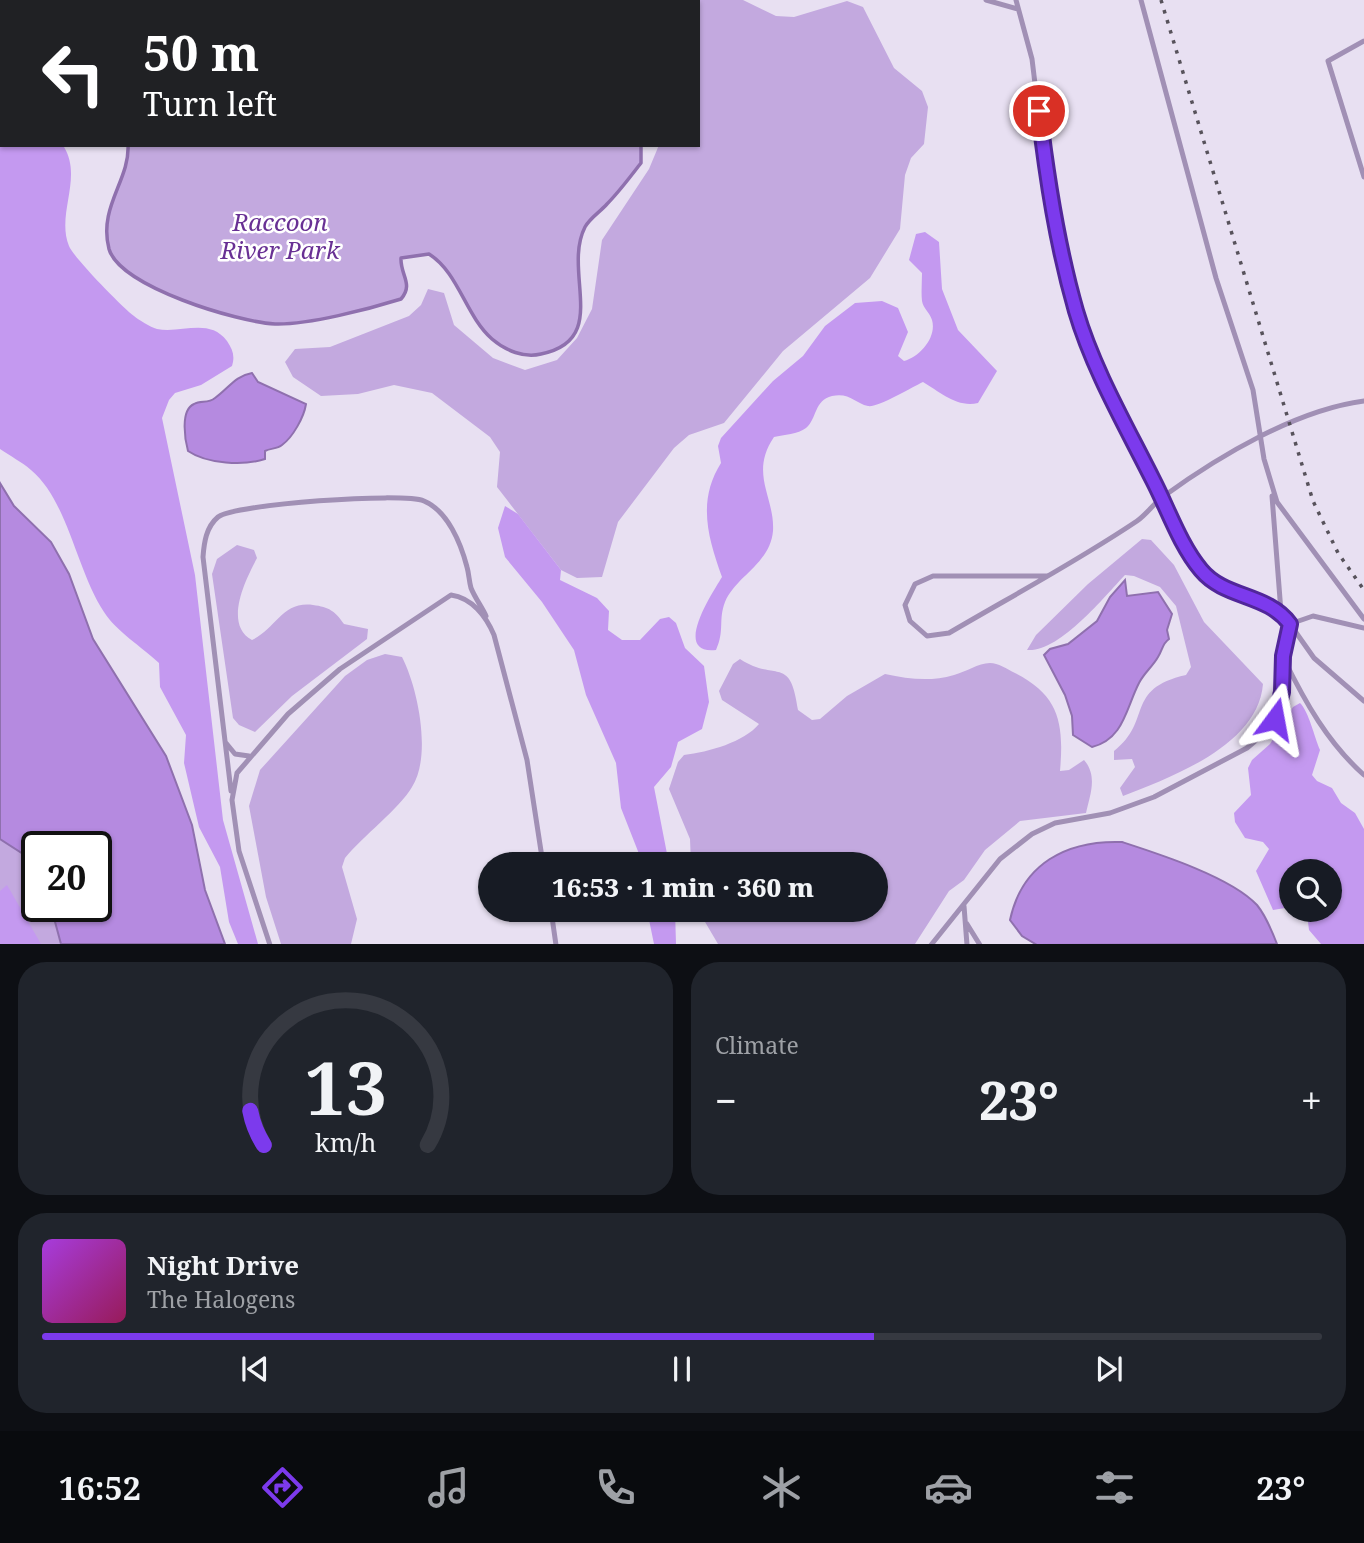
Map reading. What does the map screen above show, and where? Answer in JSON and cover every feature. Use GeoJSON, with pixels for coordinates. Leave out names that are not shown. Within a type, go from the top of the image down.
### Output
{"type":"FeatureCollection","features":[{"type":"Feature","properties":{"kind":"lane"},"geometry":{"type":"LineString","coordinates":[[986,0],[1018,9]]}},
{"type":"Feature","properties":{"kind":"lane"},"geometry":{"type":"LineString","coordinates":[[1016,0],[1032,59],[1048,191],[1076,312],[1110,393],[1201,571],[1229,593],[1254,598],[1281,612],[1314,658],[1364,701]]}},
{"type":"Feature","properties":{"kind":"lane"},"geometry":{"type":"LineString","coordinates":[[1141,0],[1216,278],[1253,390],[1271,484],[1281,612]]}},
{"type":"Feature","properties":{"kind":"lane"},"geometry":{"type":"LineString","coordinates":[[1364,41],[1328,61],[1364,177]]}},
{"type":"Feature","properties":{"kind":"lane"},"geometry":{"type":"LineString","coordinates":[[1047,576],[933,576],[915,584],[905,605],[910,621],[927,636],[949,633],[1047,576],[1140,519],[1162,497],[1261,436],[1337,404],[1364,401]]}},
{"type":"Feature","properties":{"kind":"lane"},"geometry":{"type":"LineString","coordinates":[[1271,484],[1287,519],[1364,619]]}},
{"type":"Feature","properties":{"kind":"lane"},"geometry":{"type":"LineString","coordinates":[[270,944],[239,851],[203,556],[208,530],[216,519],[229,510],[384,497],[425,501],[443,516],[457,538],[470,586],[489,622],[527,760],[541,852]]}},
{"type":"Feature","properties":{"kind":"lane"},"geometry":{"type":"LineString","coordinates":[[232,800],[235,778],[249,756],[288,714],[340,669],[439,601],[452,595],[466,597],[489,622]]}},
{"type":"Feature","properties":{"kind":"lane"},"geometry":{"type":"LineString","coordinates":[[1290,624],[1313,616],[1364,628]]}},
{"type":"Feature","properties":{"kind":"lane"},"geometry":{"type":"LineString","coordinates":[[931,944],[1000,859],[1032,834],[1055,823],[1110,813],[1154,797],[1247,748],[1268,730],[1275,719],[1282,692],[1283,656],[1290,624]]}},
{"type":"Feature","properties":{"kind":"lane"},"geometry":{"type":"LineString","coordinates":[[1283,656],[1301,695],[1326,734],[1364,775]]}},
{"type":"Feature","properties":{"kind":"lane"},"geometry":{"type":"LineString","coordinates":[[224,737],[235,754],[249,756]]}},
{"type":"Feature","properties":{"kind":"lane"},"geometry":{"type":"LineString","coordinates":[[964,906],[967,944]]}},
{"type":"Feature","properties":{"kind":"lane"},"geometry":{"type":"LineString","coordinates":[[553,922],[556,944]]}},
{"type":"Feature","properties":{"kind":"lane"},"geometry":{"type":"LineString","coordinates":[[965,922],[980,944]]}},
{"type":"Feature","properties":{"kind":"green space"},"geometry":{"type":"Polygon","coordinates":[[[700,0],[743,0],[776,16],[794,17],[847,1],[863,7],[894,68],[922,91],[928,107],[924,144],[911,158],[905,175],[900,229],[870,278],[783,351],[724,423],[689,435],[674,448],[618,522],[602,577],[577,578],[561,570],[497,487],[500,452],[490,437],[432,393],[394,385],[358,394],[321,396],[293,377],[285,362],[295,349],[330,347],[409,316],[421,305],[428,289],[444,293],[454,325],[493,358],[525,370],[557,360],[577,338],[592,309],[602,240],[649,169],[658,147],[700,147],[700,0]]]}},
{"type":"Feature","properties":{"kind":"green space","name":"Raccoon River Park"},"geometry":{"type":"Polygon","coordinates":[[[128,147],[641,147],[641,163],[585,227],[579,245],[580,320],[574,335],[562,346],[541,354],[528,355],[509,350],[492,339],[475,318],[455,282],[429,254],[401,258],[406,289],[401,299],[356,312],[289,324],[235,317],[157,289],[118,263],[109,249],[108,220],[128,147]]]}},
{"type":"Feature","properties":{"kind":"green space"},"geometry":{"type":"Polygon","coordinates":[[[1142,539],[1151,540],[1174,565],[1204,622],[1263,684],[1258,706],[1246,725],[1229,742],[1187,769],[1123,796],[1120,788],[1135,767],[1132,759],[1114,760],[1114,751],[1126,740],[1146,697],[1167,681],[1186,675],[1191,667],[1176,606],[1160,587],[1125,575],[1067,633],[1040,649],[1027,650],[1036,635],[1088,584],[1142,539]]]}},
{"type":"Feature","properties":{"kind":"green space"},"geometry":{"type":"Polygon","coordinates":[[[237,545],[254,550],[257,558],[243,589],[238,613],[243,633],[252,640],[286,611],[302,605],[327,608],[344,624],[368,629],[367,639],[292,696],[255,732],[239,725],[233,718],[212,574],[217,559],[237,545]]]}},
{"type":"Feature","properties":{"kind":"green space"},"geometry":{"type":"Polygon","coordinates":[[[385,654],[402,657],[413,686],[422,740],[418,774],[399,804],[345,858],[342,867],[357,919],[351,944],[281,944],[266,897],[249,806],[260,770],[345,676],[367,660],[385,654]]]}},
{"type":"Feature","properties":{"kind":"green space"},"geometry":{"type":"Polygon","coordinates":[[[740,659],[786,676],[795,693],[798,710],[812,720],[820,719],[847,696],[885,674],[928,679],[954,675],[986,663],[1002,666],[1042,691],[1050,702],[1059,725],[1060,771],[1069,770],[1084,760],[1088,766],[1092,786],[1086,813],[1020,821],[985,850],[964,880],[949,891],[915,944],[718,944],[705,922],[888,922],[888,852],[691,852],[690,839],[669,789],[678,762],[684,755],[725,745],[744,736],[759,724],[722,700],[719,691],[733,664],[740,659]]]}},
{"type":"Feature","properties":{"kind":"green space"},"geometry":{"type":"Polygon","coordinates":[[[0,783],[28,831],[21,831],[21,922],[83,922],[90,944],[0,944],[0,783]]]}},
{"type":"Feature","properties":{"kind":"shaded area"},"geometry":{"type":"Polygon","coordinates":[[[0,147],[64,147],[71,171],[66,234],[73,252],[119,303],[148,325],[166,330],[212,330],[227,341],[232,350],[232,366],[201,385],[175,393],[162,418],[195,575],[223,820],[258,944],[238,944],[229,922],[220,867],[199,827],[184,763],[186,735],[160,687],[159,663],[122,632],[104,612],[94,595],[63,517],[44,483],[27,467],[0,449],[0,147]]]}},
{"type":"Feature","properties":{"kind":"shaded area"},"geometry":{"type":"Polygon","coordinates":[[[925,232],[939,242],[942,289],[958,330],[997,371],[978,403],[956,401],[923,382],[873,406],[863,405],[843,395],[832,396],[822,401],[806,428],[774,437],[767,450],[763,474],[773,519],[771,542],[766,552],[725,602],[716,650],[703,649],[697,643],[699,621],[722,577],[707,520],[709,491],[721,463],[718,446],[721,438],[773,381],[803,356],[825,326],[855,303],[882,301],[898,308],[908,332],[898,356],[904,361],[921,351],[930,339],[933,326],[922,301],[922,273],[909,260],[916,234],[925,232]]]}},
{"type":"Feature","properties":{"kind":"shaded area"},"geometry":{"type":"Polygon","coordinates":[[[252,373],[258,382],[306,404],[290,437],[280,446],[265,451],[265,459],[247,463],[205,459],[188,451],[185,419],[190,407],[212,400],[237,380],[252,373]]]}},
{"type":"Feature","properties":{"kind":"shaded area"},"geometry":{"type":"Polygon","coordinates":[[[0,483],[14,506],[51,542],[69,574],[93,639],[166,756],[192,825],[205,890],[225,944],[61,944],[55,922],[112,922],[112,831],[21,831],[21,853],[0,839],[0,483]]]}},
{"type":"Feature","properties":{"kind":"shaded area"},"geometry":{"type":"Polygon","coordinates":[[[505,506],[518,514],[561,570],[560,580],[597,598],[609,611],[608,630],[622,640],[640,640],[660,619],[669,617],[676,623],[685,648],[704,666],[709,702],[702,729],[678,742],[671,767],[654,787],[667,852],[638,852],[621,808],[616,763],[586,695],[574,650],[542,602],[505,557],[498,528],[505,506]]]}},
{"type":"Feature","properties":{"kind":"shaded area"},"geometry":{"type":"Polygon","coordinates":[[[1125,580],[1127,596],[1158,592],[1172,614],[1167,630],[1169,639],[1141,679],[1118,730],[1103,743],[1092,747],[1073,735],[1072,716],[1065,695],[1044,655],[1050,649],[1068,644],[1097,621],[1110,597],[1125,580]]]}},
{"type":"Feature","properties":{"kind":"shaded area"},"geometry":{"type":"Polygon","coordinates":[[[1300,703],[1303,707],[1320,750],[1312,775],[1317,781],[1332,788],[1341,803],[1355,813],[1364,829],[1364,944],[1321,944],[1309,930],[1308,922],[1342,922],[1342,859],[1279,859],[1279,909],[1273,910],[1256,871],[1269,849],[1263,842],[1245,838],[1235,822],[1234,813],[1251,795],[1248,768],[1252,760],[1270,744],[1293,707],[1300,703]]]}},
{"type":"Feature","properties":{"kind":"shaded area"},"geometry":{"type":"Polygon","coordinates":[[[1102,842],[1122,842],[1155,853],[1194,867],[1230,885],[1257,905],[1277,944],[1035,944],[1022,936],[1010,920],[1016,900],[1036,870],[1065,851],[1102,842]]]}},
{"type":"Feature","properties":{"kind":"shaded area"},"geometry":{"type":"Polygon","coordinates":[[[7,885],[21,909],[21,922],[28,922],[41,944],[0,944],[0,891],[7,885]]]}},
{"type":"Feature","properties":{"kind":"shaded area"},"geometry":{"type":"Polygon","coordinates":[[[649,922],[675,922],[676,944],[654,944],[649,922]]]}},
{"type":"Feature","properties":{"kind":"waterway"},"geometry":{"type":"LineString","coordinates":[[128,147],[124,170],[108,220],[109,249],[118,263],[157,289],[235,317],[289,324],[356,312],[401,299],[406,289],[401,258],[429,254],[448,272],[475,318],[492,339],[509,350],[528,355],[541,354],[562,346],[574,335],[580,320],[579,245],[585,227],[641,163],[641,147]]}},
{"type":"Feature","properties":{"kind":"railway"},"geometry":{"type":"LineString","coordinates":[[1161,0],[1313,501],[1338,553],[1364,590]]}},
{"type":"Feature","properties":{"kind":"route"},"geometry":{"type":"LineString","coordinates":[[1039,111],[1048,191],[1076,312],[1110,393],[1201,571],[1229,593],[1254,598],[1281,612],[1290,624],[1283,656],[1282,692],[1275,719]]}}]}
